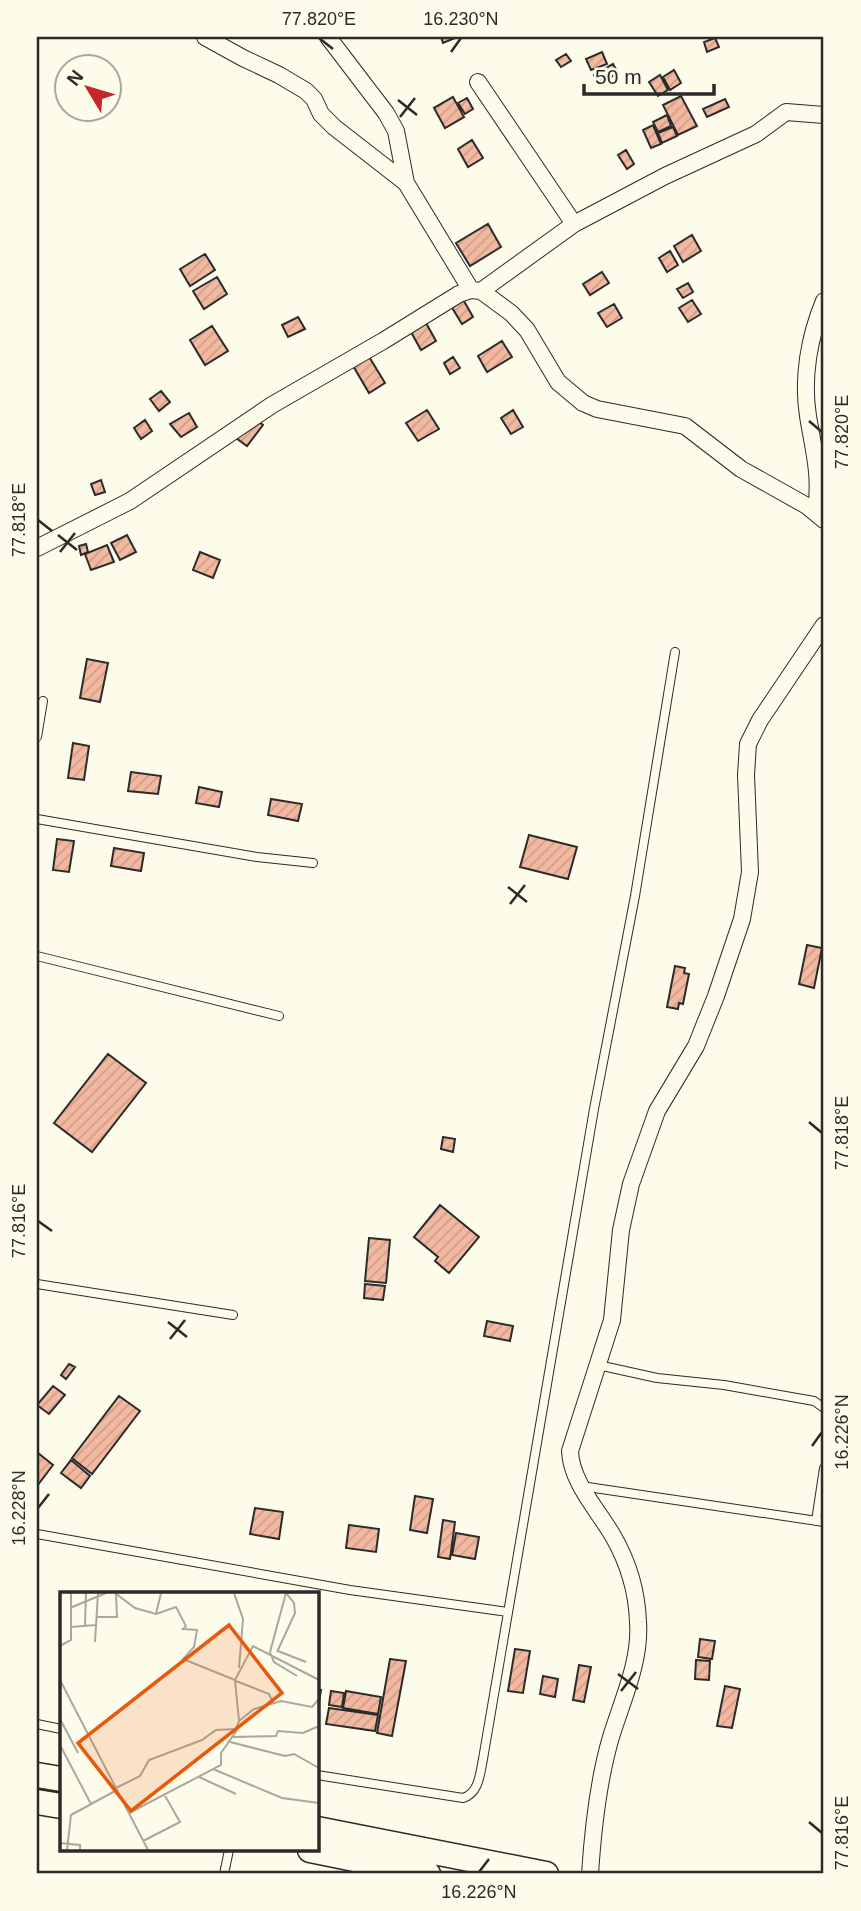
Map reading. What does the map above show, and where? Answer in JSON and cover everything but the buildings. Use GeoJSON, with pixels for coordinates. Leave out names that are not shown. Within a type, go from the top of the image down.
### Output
{"type":"FeatureCollection","features":[{"type":"Feature","properties":{"kind":"main road"},"geometry":{"type":"LineString","coordinates":[[37,1775],[60,1779]]}},
{"type":"Feature","properties":{"kind":"main road"},"geometry":{"type":"LineString","coordinates":[[37,1802],[60,1806]]}},
{"type":"Feature","properties":{"kind":"main road"},"geometry":{"type":"LineString","coordinates":[[318,1829],[546,1874]]}},
{"type":"Feature","properties":{"kind":"main road"},"geometry":{"type":"LineString","coordinates":[[318,1852],[428,1874]]}},
{"type":"Feature","properties":{"kind":"street"},"geometry":{"type":"LineString","coordinates":[[205,37],[306,91],[314,99],[321,114],[334,127],[407,183],[476,291],[519,321],[544,356],[558,382],[583,402],[597,409],[685,426],[741,469],[820,516]]}},
{"type":"Feature","properties":{"kind":"street"},"geometry":{"type":"LineString","coordinates":[[328,37],[386,113],[396,131],[407,183]]}},
{"type":"Feature","properties":{"kind":"street"},"geometry":{"type":"LineString","coordinates":[[478,82],[574,224]]}},
{"type":"Feature","properties":{"kind":"street"},"geometry":{"type":"LineString","coordinates":[[37,548],[130,501],[272,405],[459,294],[476,291],[574,224],[665,176],[756,134],[786,112],[824,115]]}},
{"type":"Feature","properties":{"kind":"street"},"geometry":{"type":"LineString","coordinates":[[820,516],[818,471],[805,387],[815,322],[824,301]]}},
{"type":"Feature","properties":{"kind":"street"},"geometry":{"type":"LineString","coordinates":[[590,1874],[602,1774],[627,1690],[639,1624],[634,1591],[622,1553],[573,1473],[569,1451],[612,1320],[621,1230],[631,1185],[657,1111],[696,1046],[716,996],[741,919],[750,872],[746,775],[748,744],[760,720],[824,625]]}},
{"type":"Feature","properties":{"kind":"lane"},"geometry":{"type":"LineString","coordinates":[[318,1775],[457,1797],[467,1797],[477,1786],[484,1759],[594,1109],[635,896],[675,653]]}},
{"type":"Feature","properties":{"kind":"lane"},"geometry":{"type":"LineString","coordinates":[[37,737],[43,701]]}},
{"type":"Feature","properties":{"kind":"lane"},"geometry":{"type":"LineString","coordinates":[[37,818],[257,858],[313,863]]}},
{"type":"Feature","properties":{"kind":"lane"},"geometry":{"type":"LineString","coordinates":[[37,956],[279,1016]]}},
{"type":"Feature","properties":{"kind":"lane"},"geometry":{"type":"LineString","coordinates":[[37,1284],[233,1315]]}},
{"type":"Feature","properties":{"kind":"lane"},"geometry":{"type":"LineString","coordinates":[[598,1365],[657,1378],[724,1385],[814,1401],[824,1408]]}},
{"type":"Feature","properties":{"kind":"lane"},"geometry":{"type":"LineString","coordinates":[[581,1486],[820,1522],[824,1468]]}},
{"type":"Feature","properties":{"kind":"lane"},"geometry":{"type":"LineString","coordinates":[[37,1534],[350,1590],[508,1612]]}},
{"type":"Feature","properties":{"kind":"lane"},"geometry":{"type":"LineString","coordinates":[[37,1724],[60,1729]]}},
{"type":"Feature","properties":{"kind":"lane"},"geometry":{"type":"LineString","coordinates":[[224,1874],[229,1852]]}}]}
